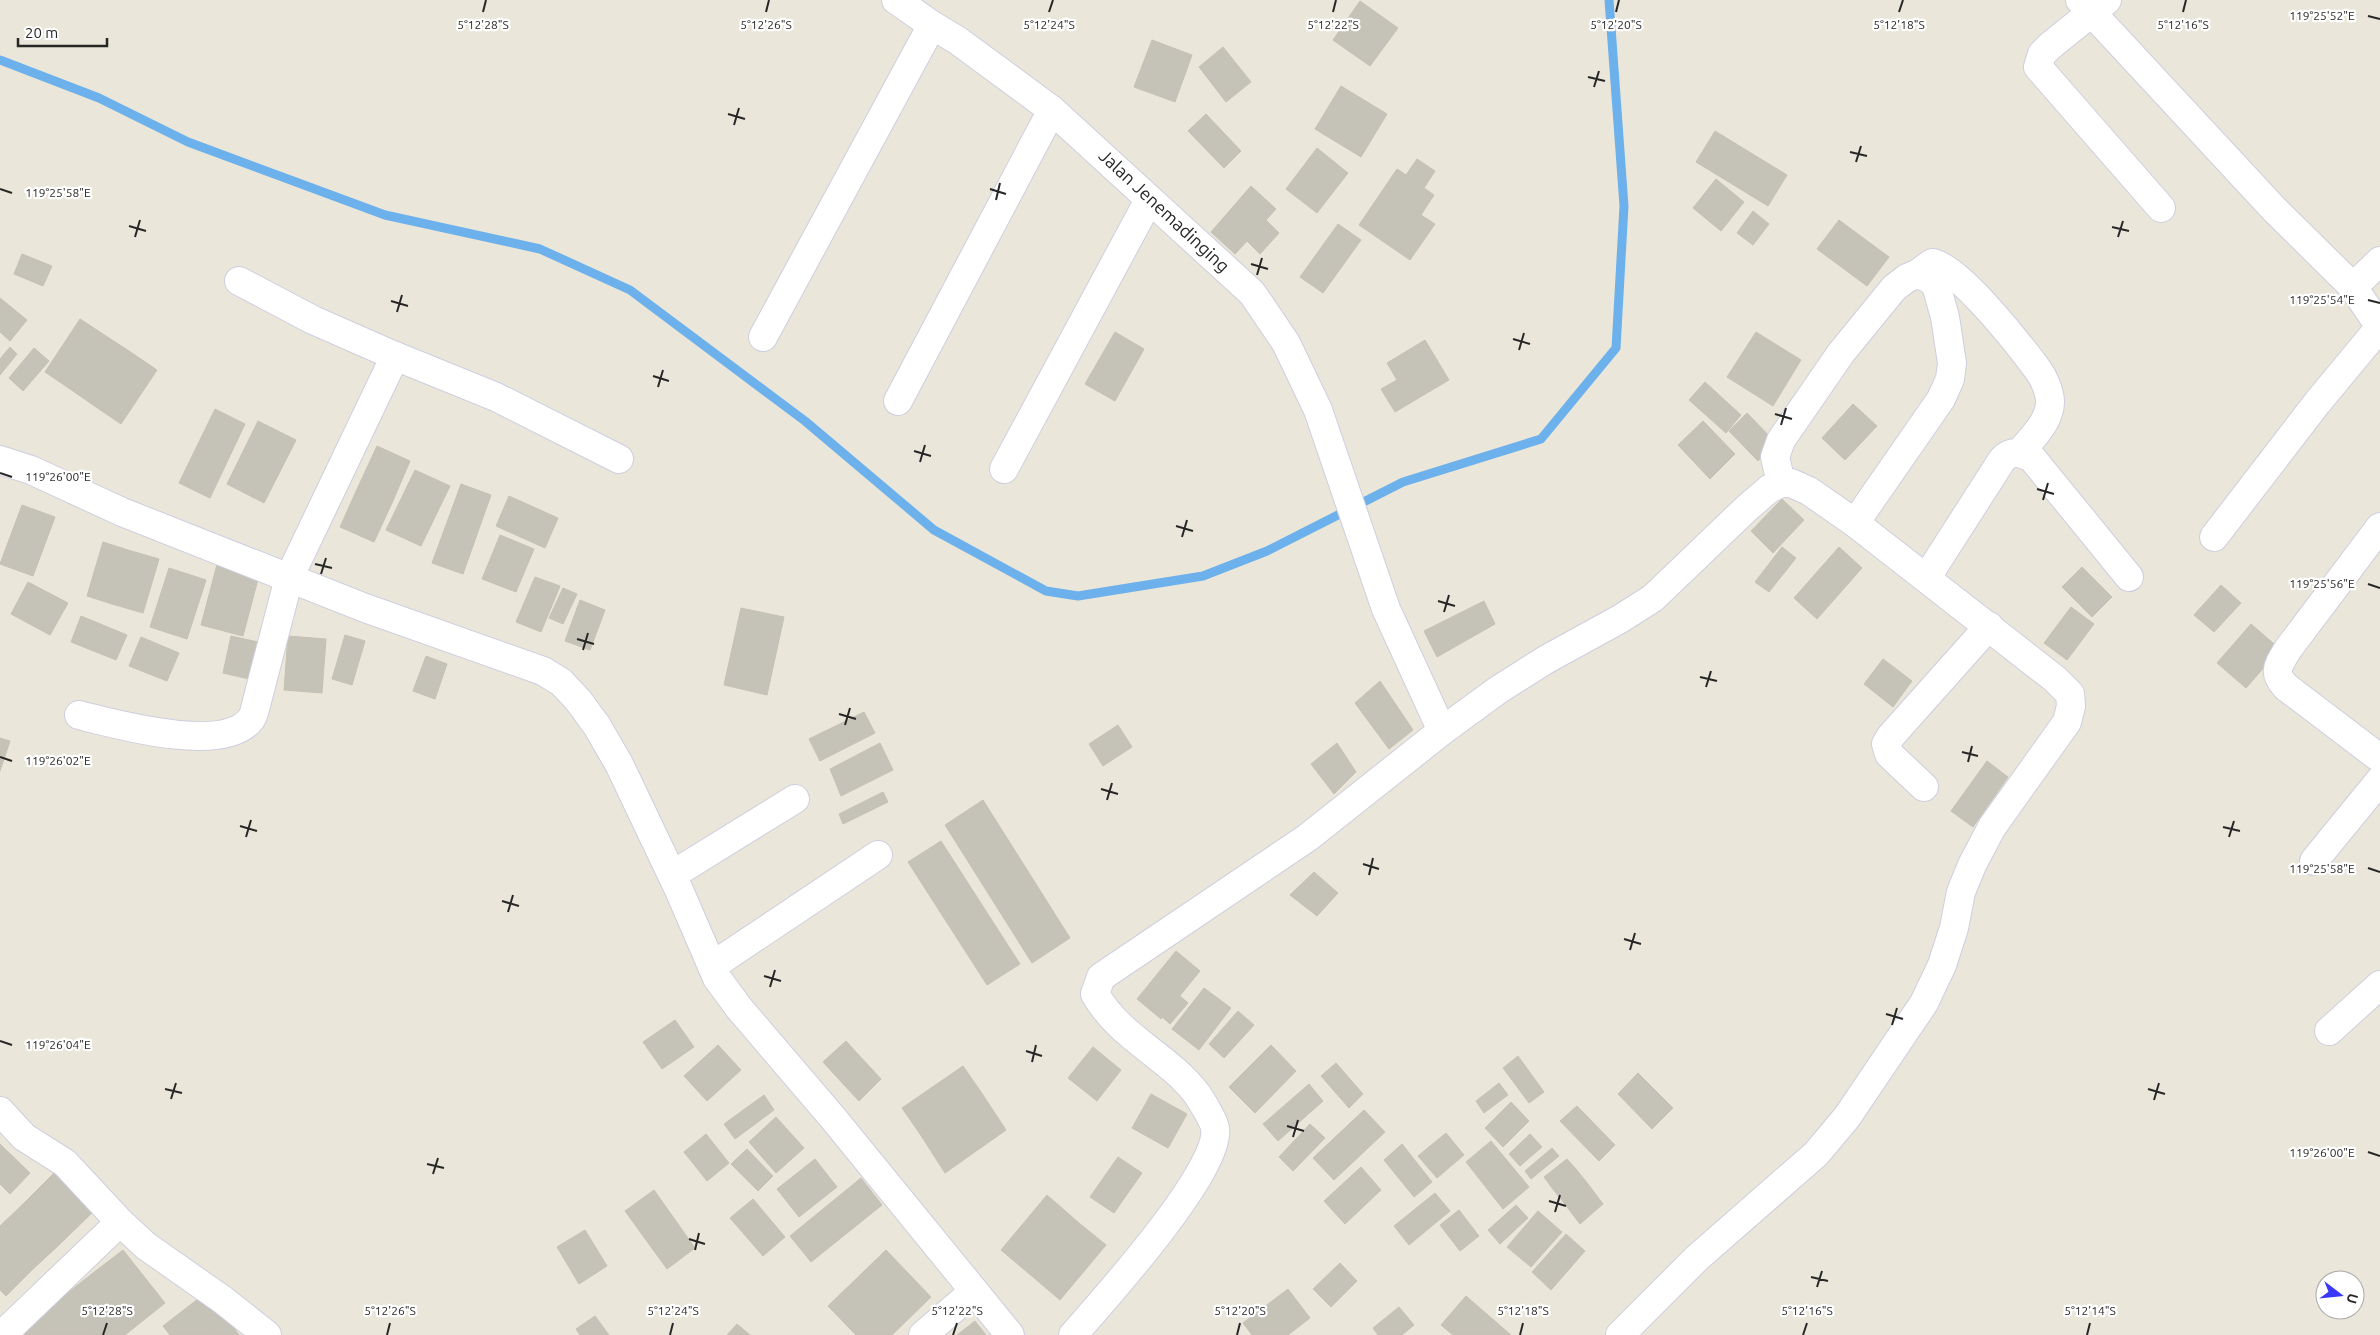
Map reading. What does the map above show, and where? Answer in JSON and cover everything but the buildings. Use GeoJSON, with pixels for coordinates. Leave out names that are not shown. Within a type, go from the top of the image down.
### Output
{"type":"FeatureCollection","features":[{"type":"Feature","properties":{"kind":"street","name":"Jalan Jenemadinging"},"geometry":{"type":"LineString","coordinates":[[896,0],[957,40],[1052,110],[1252,293],[1286,343],[1318,410],[1386,609],[1442,731]]}},
{"type":"Feature","properties":{"kind":"street"},"geometry":{"type":"LineString","coordinates":[[2161,208],[2038,67],[2042,54],[2093,4],[2274,209],[2353,287],[2380,327],[2317,403],[2214,537]]}},
{"type":"Feature","properties":{"kind":"street"},"geometry":{"type":"LineString","coordinates":[[763,337],[932,25]]}},
{"type":"Feature","properties":{"kind":"street"},"geometry":{"type":"LineString","coordinates":[[898,401],[1052,110]]}},
{"type":"Feature","properties":{"kind":"street"},"geometry":{"type":"LineString","coordinates":[[1004,469],[1149,200]]}},
{"type":"Feature","properties":{"kind":"street"},"geometry":{"type":"LineString","coordinates":[[2353,287],[2380,261]]}},
{"type":"Feature","properties":{"kind":"street"},"geometry":{"type":"LineString","coordinates":[[1781,483],[1776,456],[1781,440],[1842,353],[1894,288],[1907,278],[1918,274],[1932,262],[1948,269],[1976,296],[2039,372],[2049,392],[2050,411],[2020,453]]}},
{"type":"Feature","properties":{"kind":"street"},"geometry":{"type":"LineString","coordinates":[[1855,523],[1941,399],[1950,379],[1952,362],[1945,316],[1936,285],[1928,278],[1918,274]]}},
{"type":"Feature","properties":{"kind":"street"},"geometry":{"type":"LineString","coordinates":[[239,281],[313,320],[496,397],[618,459]]}},
{"type":"Feature","properties":{"kind":"street"},"geometry":{"type":"LineString","coordinates":[[79,715],[142,730],[197,737],[235,730],[251,719],[289,578],[395,356]]}},
{"type":"Feature","properties":{"kind":"street"},"geometry":{"type":"LineString","coordinates":[[1927,577],[2002,460],[2008,453],[2020,453],[2032,458],[2129,577]]}},
{"type":"Feature","properties":{"kind":"street"},"geometry":{"type":"LineString","coordinates":[[0,460],[31,470],[122,512],[365,608],[543,670],[561,682],[578,700],[597,726],[619,764],[672,875],[717,978],[739,1008],[833,1118],[1010,1335]]}},
{"type":"Feature","properties":{"kind":"street"},"geometry":{"type":"LineString","coordinates":[[1073,1335],[1140,1258],[1166,1223],[1213,1146],[1215,1127],[1198,1095],[1177,1073],[1124,1032],[1104,1011],[1094,994],[1100,977],[1307,838],[1442,731],[1498,690],[1547,659],[1620,619],[1653,598],[1769,489],[1781,483],[1791,483],[1809,491],[1855,523],[1989,626],[2055,679],[2070,694],[2071,706],[2067,722],[1992,827],[1972,864],[1961,892],[1954,928],[1942,965],[1924,1003],[1847,1117],[1816,1154],[1697,1258],[1620,1335]]}},
{"type":"Feature","properties":{"kind":"street"},"geometry":{"type":"LineString","coordinates":[[2314,861],[2379,762],[2286,687],[2278,679],[2277,673],[2279,665],[2288,650],[2380,527]]}},
{"type":"Feature","properties":{"kind":"street"},"geometry":{"type":"LineString","coordinates":[[1924,787],[1889,754],[1886,744],[1989,626]]}},
{"type":"Feature","properties":{"kind":"street"},"geometry":{"type":"LineString","coordinates":[[672,875],[795,799]]}},
{"type":"Feature","properties":{"kind":"street"},"geometry":{"type":"LineString","coordinates":[[712,966],[878,855]]}},
{"type":"Feature","properties":{"kind":"street"},"geometry":{"type":"LineString","coordinates":[[2329,1031],[2380,985]]}},
{"type":"Feature","properties":{"kind":"street"},"geometry":{"type":"LineString","coordinates":[[3,1120],[24,1138],[65,1163],[120,1222],[146,1246],[223,1300],[267,1335]]}},
{"type":"Feature","properties":{"kind":"street"},"geometry":{"type":"LineString","coordinates":[[2,1335],[120,1222]]}},
{"type":"Feature","properties":{"kind":"street"},"geometry":{"type":"LineString","coordinates":[[923,1335],[973,1292]]}},
{"type":"Feature","properties":{"kind":"waterway"},"geometry":{"type":"LineString","coordinates":[[0,60],[99,98],[188,142],[385,215],[540,249],[630,290],[805,421],[934,530],[1046,591],[1078,596],[1203,576],[1267,551],[1403,482],[1541,439],[1616,348],[1624,206],[1609,0]]}}]}
